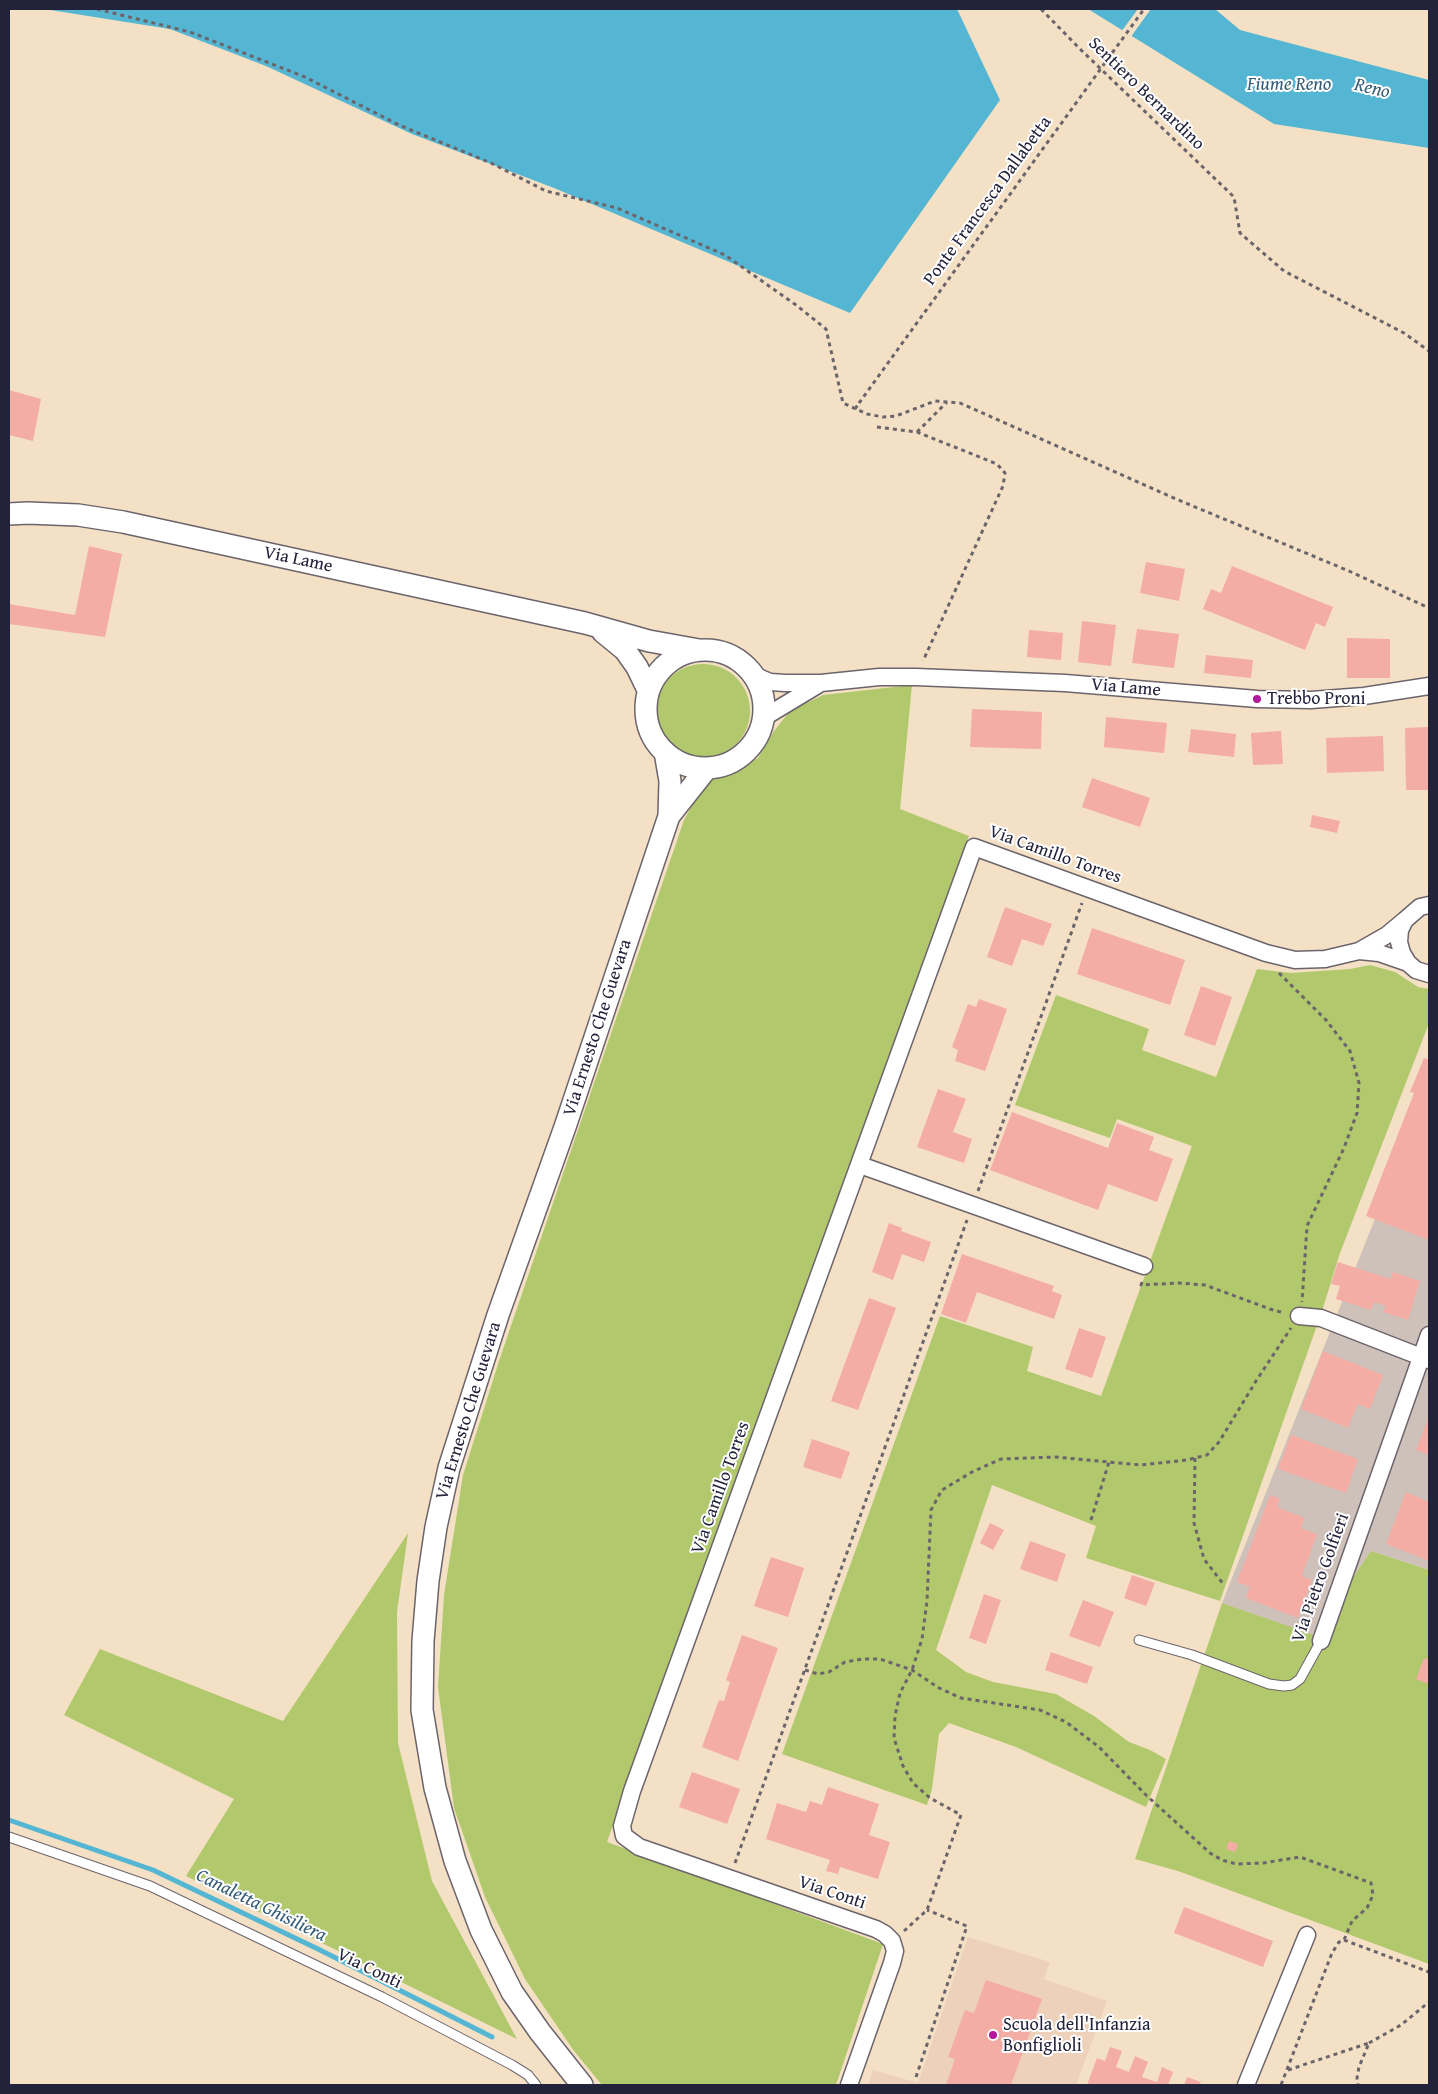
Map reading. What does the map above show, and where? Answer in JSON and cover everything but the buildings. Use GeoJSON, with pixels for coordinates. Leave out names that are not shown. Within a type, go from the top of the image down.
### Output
{"type":"FeatureCollection","features":[{"type":"Feature","properties":{"kind":"street","name":"Via Lame"},"geometry":{"type":"LineString","coordinates":[[9,514],[28,513],[78,516],[123,522],[585,623],[649,641],[699,650]]}},
{"type":"Feature","properties":{"kind":"street","name":"Via Lame"},"geometry":{"type":"LineString","coordinates":[[585,623],[608,636],[625,650],[637,667],[648,690]]}},
{"type":"Feature","properties":{"kind":"street"},"geometry":{"type":"LineString","coordinates":[[699,650],[716,650],[733,656],[753,675],[762,696],[763,718],[756,739],[740,756],[720,766],[707,768],[682,763],[665,752],[656,743],[649,727],[646,710],[648,690],[666,664],[682,654],[699,650]]}},
{"type":"Feature","properties":{"kind":"street","name":"Via Lame"},"geometry":{"type":"LineString","coordinates":[[753,675],[770,682],[821,683],[879,677],[916,677],[1065,683],[1257,699],[1311,700],[1364,696],[1429,686]]}},
{"type":"Feature","properties":{"kind":"street","name":"Via Lame"},"geometry":{"type":"LineString","coordinates":[[763,718],[821,683]]}},
{"type":"Feature","properties":{"kind":"street","name":"Via Ernesto Che Guevara"},"geometry":{"type":"LineString","coordinates":[[582,2085],[551,2047],[512,1992],[481,1930],[455,1861],[435,1788],[422,1710],[423,1641],[428,1581],[436,1527],[449,1468],[498,1315],[565,1127],[670,816],[670,781],[665,752]]}},
{"type":"Feature","properties":{"kind":"street","name":"Via Ernesto Che Guevara"},"geometry":{"type":"LineString","coordinates":[[670,816],[707,768]]}},
{"type":"Feature","properties":{"kind":"street","name":"Via Camillo Torres"},"geometry":{"type":"LineString","coordinates":[[622,1826],[639,1772],[974,847],[1266,953],[1295,960],[1325,959],[1359,951],[1387,935],[1420,907],[1429,905]]}},
{"type":"Feature","properties":{"kind":"street"},"geometry":{"type":"LineString","coordinates":[[1405,920],[1400,930],[1399,942],[1402,953],[1408,963]]}},
{"type":"Feature","properties":{"kind":"street","name":"Via Camillo Torres"},"geometry":{"type":"LineString","coordinates":[[1359,951],[1379,953],[1408,963],[1416,970],[1429,974]]}},
{"type":"Feature","properties":{"kind":"street"},"geometry":{"type":"LineString","coordinates":[[860,1165],[1144,1266]]}},
{"type":"Feature","properties":{"kind":"street"},"geometry":{"type":"LineString","coordinates":[[1299,1316],[1321,1318],[1425,1358]]}},
{"type":"Feature","properties":{"kind":"street","name":"Via Pietro Golfieri"},"geometry":{"type":"LineString","coordinates":[[1321,1641],[1425,1358],[1429,1335]]}},
{"type":"Feature","properties":{"kind":"street","name":"Via Conti"},"geometry":{"type":"LineString","coordinates":[[622,1826],[624,1836],[639,1847],[876,1929],[892,1941]]}},
{"type":"Feature","properties":{"kind":"street"},"geometry":{"type":"LineString","coordinates":[[1246,2085],[1307,1936]]}},
{"type":"Feature","properties":{"kind":"street"},"geometry":{"type":"LineString","coordinates":[[849,2085],[892,1963],[895,1951],[892,1941]]}},
{"type":"Feature","properties":{"kind":"lane","name":"Via Pietro Golfieri"},"geometry":{"type":"LineString","coordinates":[[1140,1640],[1192,1654],[1269,1684],[1284,1686],[1292,1685],[1300,1678],[1321,1641]]}},
{"type":"Feature","properties":{"kind":"lane","name":"Via Conti"},"geometry":{"type":"LineString","coordinates":[[9,1837],[150,1886],[382,1997],[512,2065],[528,2075],[536,2085]]}},
{"type":"Feature","properties":{"kind":"path"},"geometry":{"type":"LineString","coordinates":[[97,9],[190,32],[305,77],[400,125],[491,163],[546,191],[617,208],[725,255],[796,305],[826,329],[843,403],[855,409],[867,414],[889,416],[908,412],[935,401],[960,403],[1185,503],[1349,571],[1429,608]]}},
{"type":"Feature","properties":{"kind":"path","name":"Sentiero Bernardino"},"geometry":{"type":"LineString","coordinates":[[1041,9],[1234,197],[1240,233],[1284,271],[1404,333],[1429,350]]}},
{"type":"Feature","properties":{"kind":"path","name":"Ponte Francesca Dallabetta"},"geometry":{"type":"LineString","coordinates":[[855,409],[1144,9]]}},
{"type":"Feature","properties":{"kind":"path"},"geometry":{"type":"LineString","coordinates":[[917,432],[947,401]]}},
{"type":"Feature","properties":{"kind":"path"},"geometry":{"type":"LineString","coordinates":[[878,427],[917,432],[997,464],[1005,473],[1003,486],[916,677]]}},
{"type":"Feature","properties":{"kind":"path"},"geometry":{"type":"LineString","coordinates":[[730,1878],[1087,888]]}},
{"type":"Feature","properties":{"kind":"path"},"geometry":{"type":"LineString","coordinates":[[892,1941],[927,1910],[961,1815],[930,1798],[913,1783],[902,1766],[894,1738],[895,1716],[900,1693],[912,1670],[922,1639],[931,1510],[942,1490],[972,1472],[1001,1459],[1055,1457],[1141,1465],[1195,1458],[1207,1454],[1219,1442],[1256,1380],[1299,1316],[1303,1294],[1307,1226],[1344,1148],[1356,1113],[1359,1082],[1350,1051],[1326,1020],[1276,970],[1266,953]]}},
{"type":"Feature","properties":{"kind":"path"},"geometry":{"type":"LineString","coordinates":[[1144,1266],[1141,1285],[1179,1283],[1205,1285],[1270,1309],[1299,1316]]}},
{"type":"Feature","properties":{"kind":"path"},"geometry":{"type":"LineString","coordinates":[[1195,1458],[1194,1523],[1204,1559],[1224,1585]]}},
{"type":"Feature","properties":{"kind":"path"},"geometry":{"type":"LineString","coordinates":[[1091,1520],[1109,1462]]}},
{"type":"Feature","properties":{"kind":"path"},"geometry":{"type":"LineString","coordinates":[[805,1670],[818,1674],[829,1672],[845,1662],[863,1658],[880,1659],[912,1670],[939,1688],[961,1698],[1040,1710],[1066,1722],[1099,1747],[1147,1796],[1210,1853],[1222,1860],[1236,1864],[1245,1864],[1300,1857],[1371,1883],[1373,1895],[1367,1908],[1352,1921],[1344,1940],[1339,1942],[1332,1953],[1281,2085]]}},
{"type":"Feature","properties":{"kind":"path"},"geometry":{"type":"LineString","coordinates":[[916,2078],[967,1926],[927,1910]]}},
{"type":"Feature","properties":{"kind":"path"},"geometry":{"type":"LineString","coordinates":[[1344,1940],[1429,1972]]}},
{"type":"Feature","properties":{"kind":"path"},"geometry":{"type":"LineString","coordinates":[[1287,2070],[1369,2043],[1401,2025],[1429,2002]]}},
{"type":"Feature","properties":{"kind":"path"},"geometry":{"type":"LineString","coordinates":[[1358,2085],[1359,2067],[1369,2043]]}},
{"type":"Feature","properties":{"kind":"shaded area"},"geometry":{"type":"Polygon","coordinates":[[[1429,1083],[1429,1570],[1371,1551],[1314,1636],[1222,1603],[1429,1083]]]}},
{"type":"Feature","properties":{"kind":"shaded area"},"geometry":{"type":"Polygon","coordinates":[[[968,1937],[1050,1962],[1044,1979],[1107,2001],[1076,2085],[868,2085],[873,2070],[918,2083],[968,1937]]]}},
{"type":"Feature","properties":{"kind":"green space"},"geometry":{"type":"Polygon","coordinates":[[[703,664],[721,668],[736,678],[746,693],[750,711],[746,729],[736,744],[721,754],[703,758],[685,754],[670,744],[660,729],[656,711],[660,693],[670,678],[685,668],[703,664]]]}},
{"type":"Feature","properties":{"kind":"green space"},"geometry":{"type":"Polygon","coordinates":[[[912,685],[900,809],[969,836],[607,1842],[883,1944],[836,2085],[602,2085],[574,2051],[525,1979],[485,1897],[454,1808],[438,1687],[444,1595],[463,1475],[500,1358],[684,820],[701,789],[717,776],[736,771],[758,758],[774,731],[790,711],[823,695],[912,685]]]}},
{"type":"Feature","properties":{"kind":"green space"},"geometry":{"type":"Polygon","coordinates":[[[1370,965],[1395,972],[1418,987],[1429,989],[1429,1023],[1340,1253],[1322,1311],[1220,1601],[1086,1558],[1096,1526],[992,1485],[936,1650],[966,1672],[993,1682],[1056,1694],[1094,1716],[1129,1742],[1166,1759],[1146,1807],[1016,1747],[949,1723],[939,1734],[932,1789],[927,1805],[782,1754],[940,1316],[1033,1347],[1027,1371],[1101,1396],[1192,1146],[1117,1119],[1110,1138],[1015,1105],[1056,995],[1149,1029],[1142,1050],[1216,1077],[1257,969],[1291,973],[1350,969],[1370,965]]]}},
{"type":"Feature","properties":{"kind":"green space"},"geometry":{"type":"Polygon","coordinates":[[[408,1533],[397,1612],[398,1743],[432,1881],[517,2039],[186,1876],[234,1799],[64,1715],[100,1649],[283,1721],[408,1533]]]}},
{"type":"Feature","properties":{"kind":"green space"},"geometry":{"type":"Polygon","coordinates":[[[1371,1551],[1429,1570],[1429,1964],[1178,1871],[1135,1859],[1222,1603],[1314,1635],[1371,1551]]]}},
{"type":"Feature","properties":{"kind":"water"},"geometry":{"type":"Polygon","coordinates":[[[44,9],[957,9],[1000,100],[850,313],[554,188],[412,134],[266,66],[170,29],[44,9]]]}},
{"type":"Feature","properties":{"kind":"water","name":"Fiume Reno"},"geometry":{"type":"Polygon","coordinates":[[[1088,9],[1215,9],[1240,30],[1429,80],[1429,148],[1274,124],[1088,9]]]}},
{"type":"Feature","properties":{"kind":"pier"},"geometry":{"type":"Polygon","coordinates":[[[1138,9],[1151,9],[1130,38],[1121,32],[1138,9]]]}},
{"type":"Feature","properties":{"kind":"waterway","name":"Canaletta Ghisiliera"},"geometry":{"type":"LineString","coordinates":[[9,1820],[153,1870],[320,1950],[492,2037]]}},
{"type":"Feature","properties":{"kind":"place","name":"Trebbo Proni"},"geometry":{"type":"Point","coordinates":[1257,699]}},
{"type":"Feature","properties":{"kind":"place","name":"Scuola dell'Infanzia Bonfiglioli"},"geometry":{"type":"Point","coordinates":[993,2035]}},
{"type":"Feature","properties":{"kind":"water label","name":"Reno"},"geometry":{"type":"Point","coordinates":[1372,89]}}]}
